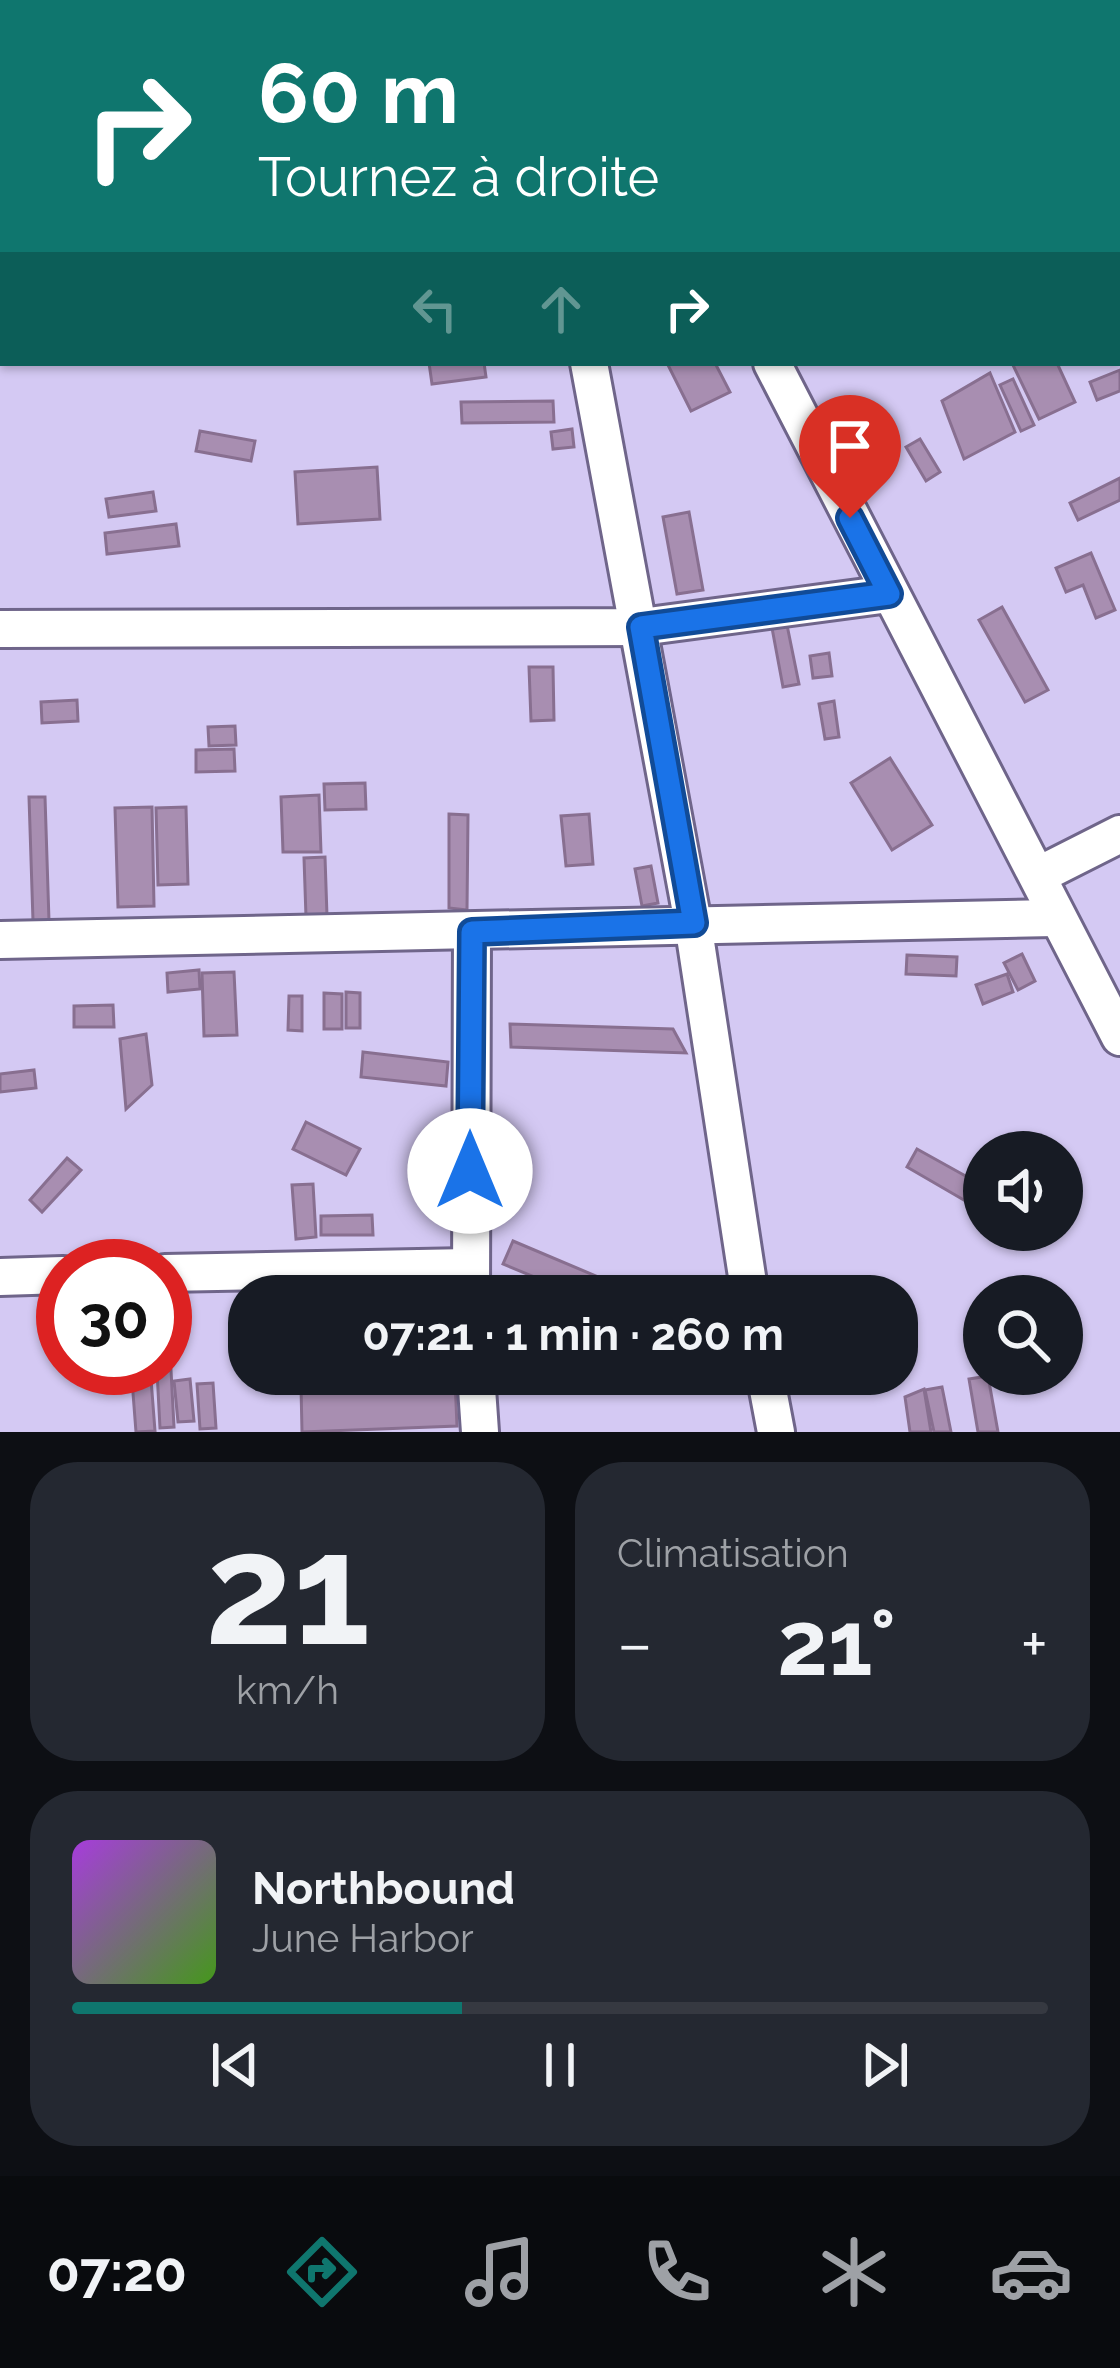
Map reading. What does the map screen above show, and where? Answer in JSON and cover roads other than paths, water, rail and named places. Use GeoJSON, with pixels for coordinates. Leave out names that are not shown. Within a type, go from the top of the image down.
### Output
{"type":"FeatureCollection","features":[{"type":"Feature","properties":{"kind":"street"},"geometry":{"type":"LineString","coordinates":[[591,366],[694,923],[746,1275]]}},
{"type":"Feature","properties":{"kind":"street"},"geometry":{"type":"LineString","coordinates":[[774,366],[1039,875],[1054,918],[1120,1037]]}},
{"type":"Feature","properties":{"kind":"street"},"geometry":{"type":"LineString","coordinates":[[0,629],[641,627],[889,594]]}},
{"type":"Feature","properties":{"kind":"street"},"geometry":{"type":"LineString","coordinates":[[1039,875],[1120,834]]}},
{"type":"Feature","properties":{"kind":"street"},"geometry":{"type":"LineString","coordinates":[[0,940],[1054,918]]}},
{"type":"Feature","properties":{"kind":"street"},"geometry":{"type":"LineString","coordinates":[[470,1275],[472,932]]}},
{"type":"Feature","properties":{"kind":"street"},"geometry":{"type":"LineString","coordinates":[[192,1274],[233,1275]]}},
{"type":"Feature","properties":{"kind":"street"},"geometry":{"type":"LineString","coordinates":[[0,1276],[36,1275]]}},
{"type":"Feature","properties":{"kind":"street"},"geometry":{"type":"LineString","coordinates":[[477,1395],[480,1432]]}},
{"type":"Feature","properties":{"kind":"street"},"geometry":{"type":"LineString","coordinates":[[769,1395],[776,1432]]}}]}
